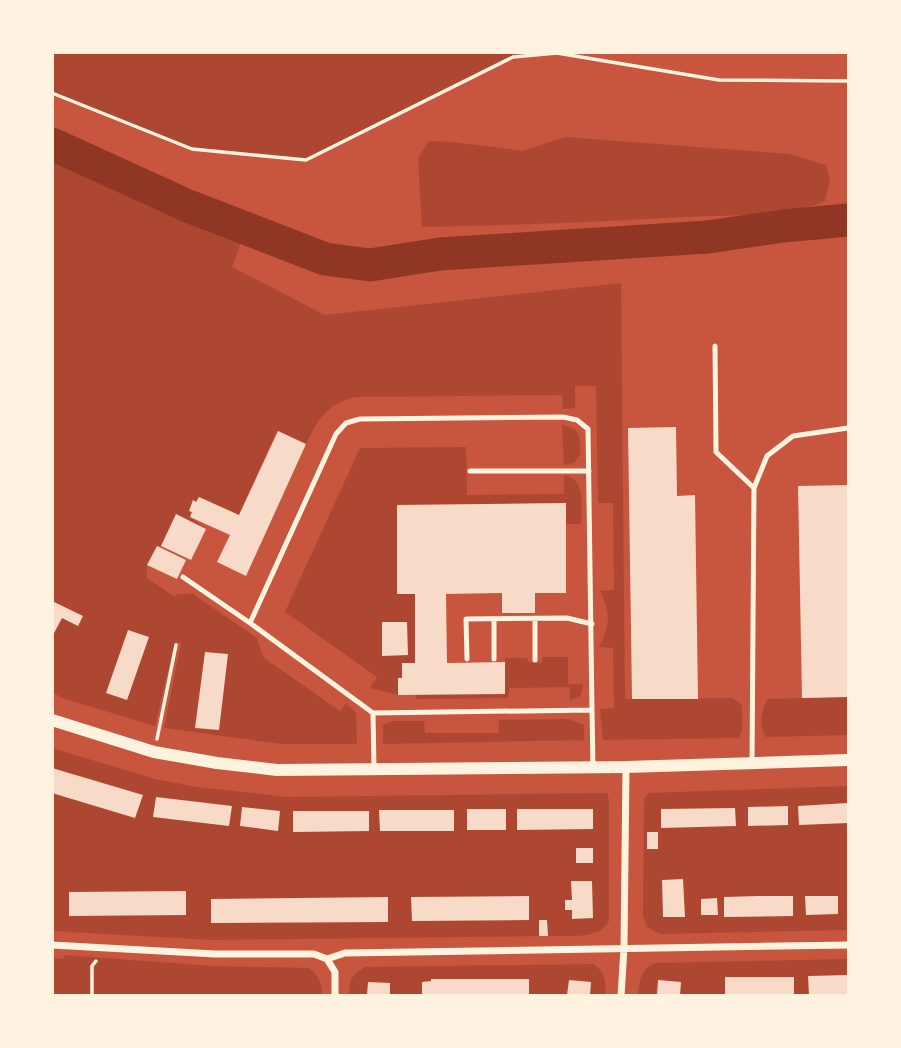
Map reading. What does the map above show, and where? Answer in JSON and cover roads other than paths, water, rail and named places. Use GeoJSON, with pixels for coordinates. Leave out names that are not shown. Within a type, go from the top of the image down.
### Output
{"type":"FeatureCollection","features":[{"type":"Feature","properties":{"kind":"street"},"geometry":{"type":"LineString","coordinates":[[52,720],[154,752],[277,770],[626,767],[849,760]]}},
{"type":"Feature","properties":{"kind":"street"},"geometry":{"type":"LineString","coordinates":[[621,996],[626,767]]}},
{"type":"Feature","properties":{"kind":"street"},"geometry":{"type":"LineString","coordinates":[[52,945],[215,954],[314,954],[327,959],[335,972],[335,996]]}},
{"type":"Feature","properties":{"kind":"street"},"geometry":{"type":"LineString","coordinates":[[327,959],[345,953],[849,945]]}},
{"type":"Feature","properties":{"kind":"lane"},"geometry":{"type":"LineString","coordinates":[[715,346],[716,452],[754,488]]}},
{"type":"Feature","properties":{"kind":"lane"},"geometry":{"type":"LineString","coordinates":[[250,623],[336,434],[346,423],[360,419],[563,416],[577,420],[588,429],[593,767]]}},
{"type":"Feature","properties":{"kind":"lane"},"geometry":{"type":"LineString","coordinates":[[752,764],[754,488],[767,456],[793,436],[849,428]]}},
{"type":"Feature","properties":{"kind":"lane"},"geometry":{"type":"LineString","coordinates":[[470,471],[589,471]]}},
{"type":"Feature","properties":{"kind":"lane"},"geometry":{"type":"LineString","coordinates":[[183,577],[373,713],[592,710]]}},
{"type":"Feature","properties":{"kind":"lane"},"geometry":{"type":"LineString","coordinates":[[467,659],[466,619],[567,618],[592,624]]}},
{"type":"Feature","properties":{"kind":"lane"},"geometry":{"type":"LineString","coordinates":[[494,619],[494,659]]}},
{"type":"Feature","properties":{"kind":"lane"},"geometry":{"type":"LineString","coordinates":[[535,619],[535,660]]}},
{"type":"Feature","properties":{"kind":"lane"},"geometry":{"type":"LineString","coordinates":[[373,713],[374,769]]}},
{"type":"Feature","properties":{"kind":"waterway"},"geometry":{"type":"LineString","coordinates":[[52,144],[188,206],[325,259],[370,265],[440,254],[708,237],[848,220]]}}]}
